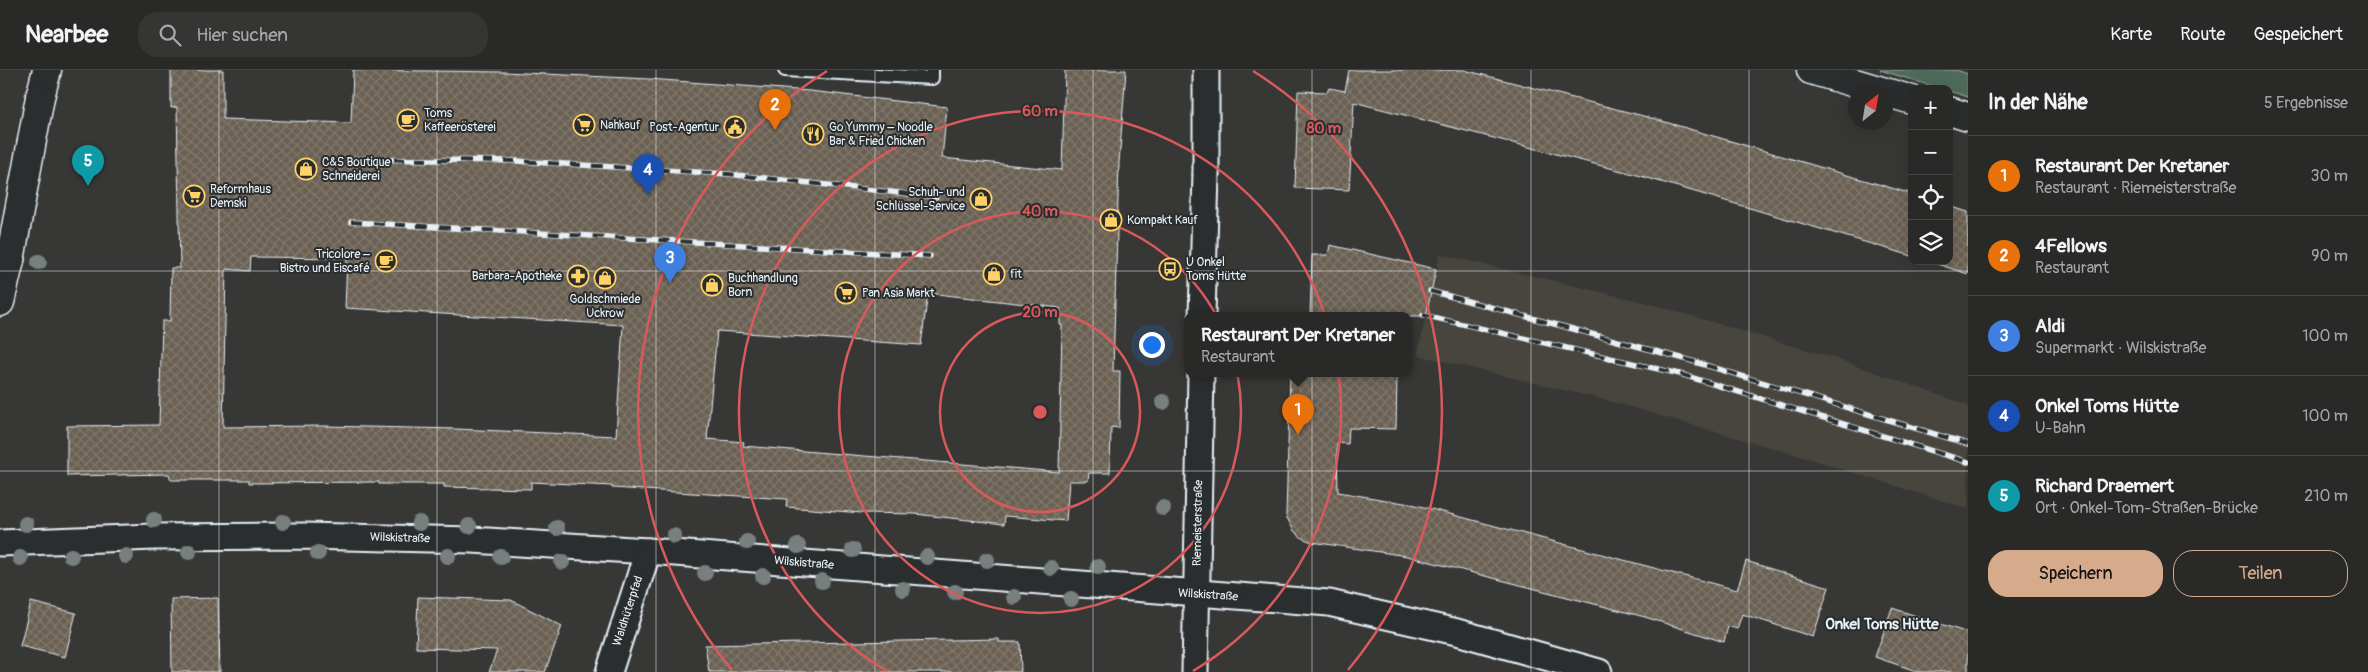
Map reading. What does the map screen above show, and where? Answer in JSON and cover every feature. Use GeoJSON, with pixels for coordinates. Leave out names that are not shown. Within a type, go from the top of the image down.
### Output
{"type":"FeatureCollection","features":[{"type":"Feature","properties":{"kind":"main road"},"geometry":{"type":"LineString","coordinates":[[0,302],[47,70]]}},
{"type":"Feature","properties":{"kind":"main road"},"geometry":{"type":"LineString","coordinates":[[1811,70],[1908,99]]}},
{"type":"Feature","properties":{"kind":"main road"},"geometry":{"type":"LineString","coordinates":[[1953,112],[1968,117]]}},
{"type":"Feature","properties":{"kind":"street"},"geometry":{"type":"LineString","coordinates":[[1202,312],[1206,173],[1206,70]]}},
{"type":"Feature","properties":{"kind":"street","name":"Riemeisterstraße"},"geometry":{"type":"LineString","coordinates":[[1194,672],[1201,377]]}},
{"type":"Feature","properties":{"kind":"street","name":"Wilskistraße"},"geometry":{"type":"LineString","coordinates":[[0,543],[154,537],[304,536],[472,540],[648,551],[1329,604],[1457,632],[1599,672]]}},
{"type":"Feature","properties":{"kind":"street","name":"Waldhüterpfad"},"geometry":{"type":"LineString","coordinates":[[609,672],[648,551]]}},
{"type":"Feature","properties":{"kind":"lane"},"geometry":{"type":"LineString","coordinates":[[785,70],[932,78],[932,70]]}},
{"type":"Feature","properties":{"kind":"shaded area"},"geometry":{"type":"Polygon","coordinates":[[[1440,254],[1648,303],[1834,358],[1968,405],[1968,509],[1810,459],[1609,401],[1417,355],[1440,254]]]}},
{"type":"Feature","properties":{"kind":"green space"},"geometry":{"type":"Polygon","coordinates":[[[1880,70],[1956,70],[1968,74],[1968,97],[1953,92],[1953,85],[1928,85],[1880,70]]]}},
{"type":"Feature","properties":{"kind":"building"},"geometry":{"type":"Polygon","coordinates":[[[171,70],[223,70],[223,119],[351,123],[353,70],[504,72],[649,79],[810,91],[947,107],[942,158],[1062,170],[1065,70],[1126,70],[1119,163],[1113,371],[1120,371],[1119,428],[1111,427],[1110,473],[1089,473],[1088,481],[1069,481],[1066,521],[1005,516],[1004,524],[915,514],[862,513],[786,507],[787,499],[612,488],[612,486],[531,482],[531,489],[444,487],[444,484],[379,484],[379,482],[249,483],[249,480],[171,480],[169,474],[67,476],[67,426],[159,425],[162,321],[170,321],[171,268],[180,268],[177,107],[171,108],[171,70]],[[251,257],[250,271],[226,269],[223,427],[324,426],[456,429],[616,436],[623,325],[345,308],[347,258],[251,257]],[[928,293],[921,345],[717,331],[707,439],[744,442],[743,446],[1059,472],[1062,325],[1060,325],[1060,308],[928,293]]]}},
{"type":"Feature","properties":{"kind":"building"},"geometry":{"type":"Polygon","coordinates":[[[1349,70],[1464,70],[1655,119],[1908,193],[1908,255],[1641,176],[1354,102],[1349,190],[1295,188],[1298,91],[1327,92],[1329,88],[1345,91],[1349,70]]]}},
{"type":"Feature","properties":{"kind":"building"},"geometry":{"type":"Polygon","coordinates":[[[1953,207],[1968,212],[1968,274],[1940,265],[1953,265],[1953,207]]]}},
{"type":"Feature","properties":{"kind":"building"},"geometry":{"type":"Polygon","coordinates":[[[1330,245],[1436,269],[1426,316],[1412,316],[1412,312],[1310,312],[1312,255],[1328,255],[1330,245]]]}},
{"type":"Feature","properties":{"kind":"building"},"geometry":{"type":"Polygon","coordinates":[[[1290,377],[1397,377],[1396,429],[1349,428],[1348,444],[1337,443],[1338,492],[1416,505],[1737,590],[1746,561],[1829,587],[1813,637],[1742,614],[1737,629],[1728,626],[1724,642],[1645,617],[1407,556],[1312,542],[1302,538],[1294,531],[1286,516],[1290,377]]]}},
{"type":"Feature","properties":{"kind":"building"},"geometry":{"type":"Polygon","coordinates":[[[418,597],[511,600],[562,626],[545,672],[489,672],[497,650],[416,648],[418,597]]]}},
{"type":"Feature","properties":{"kind":"building"},"geometry":{"type":"Polygon","coordinates":[[[218,598],[220,672],[172,672],[171,599],[218,598]]]}},
{"type":"Feature","properties":{"kind":"building"},"geometry":{"type":"Polygon","coordinates":[[[31,602],[76,613],[65,657],[20,646],[31,602]]]}},
{"type":"Feature","properties":{"kind":"building"},"geometry":{"type":"Polygon","coordinates":[[[1892,608],[1968,633],[1968,672],[1919,672],[1875,657],[1892,608]]]}},
{"type":"Feature","properties":{"kind":"building"},"geometry":{"type":"Polygon","coordinates":[[[999,639],[999,642],[1020,642],[1021,672],[709,672],[705,645],[999,639]]]}},
{"type":"Feature","properties":{"kind":"railway"},"geometry":{"type":"LineString","coordinates":[[350,159],[516,161],[728,174],[936,197]]}},
{"type":"Feature","properties":{"kind":"railway"},"geometry":{"type":"LineString","coordinates":[[351,222],[930,256]]}},
{"type":"Feature","properties":{"kind":"railway"},"geometry":{"type":"LineString","coordinates":[[1430,291],[1685,359],[1968,444]]}},
{"type":"Feature","properties":{"kind":"railway"},"geometry":{"type":"LineString","coordinates":[[1423,315],[1680,374],[1968,462]]}},
{"type":"Feature","properties":{"kind":"place","name":"Toms Kaffeerösterei"},"geometry":{"type":"Point","coordinates":[408,120]}},
{"type":"Feature","properties":{"kind":"place","name":"Nahkauf"},"geometry":{"type":"Point","coordinates":[584,125]}},
{"type":"Feature","properties":{"kind":"place","name":"Post-Agentur"},"geometry":{"type":"Point","coordinates":[735,127]}},
{"type":"Feature","properties":{"kind":"place","name":"4Fellows"},"geometry":{"type":"Point","coordinates":[775,130]}},
{"type":"Feature","properties":{"kind":"place","name":"Go Yummy – Noodle Bar & Fried Chicken"},"geometry":{"type":"Point","coordinates":[813,134]}},
{"type":"Feature","properties":{"kind":"place","name":"C&S Boutique Schneiderei"},"geometry":{"type":"Point","coordinates":[306,169]}},
{"type":"Feature","properties":{"kind":"place","name":"Richard Draemert"},"geometry":{"type":"Point","coordinates":[88,186]}},
{"type":"Feature","properties":{"kind":"place","name":"Onkel Toms Hütte"},"geometry":{"type":"Point","coordinates":[648,195]}},
{"type":"Feature","properties":{"kind":"place","name":"Reformhaus Demski"},"geometry":{"type":"Point","coordinates":[194,196]}},
{"type":"Feature","properties":{"kind":"place","name":"Schuh- und Schlüssel-Service"},"geometry":{"type":"Point","coordinates":[981,199]}},
{"type":"Feature","properties":{"kind":"place","name":"Kompakt Kauf"},"geometry":{"type":"Point","coordinates":[1111,220]}},
{"type":"Feature","properties":{"kind":"place","name":"Tricolore – Bistro und Eiscafé"},"geometry":{"type":"Point","coordinates":[386,261]}},
{"type":"Feature","properties":{"kind":"place","name":"U Onkel Toms Hütte"},"geometry":{"type":"Point","coordinates":[1170,269]}},
{"type":"Feature","properties":{"kind":"place","name":"fit"},"geometry":{"type":"Point","coordinates":[994,274]}},
{"type":"Feature","properties":{"kind":"place","name":"Barbara-Apotheke"},"geometry":{"type":"Point","coordinates":[578,276]}},
{"type":"Feature","properties":{"kind":"place","name":"Goldschmiede Uckrow"},"geometry":{"type":"Point","coordinates":[605,278]}},
{"type":"Feature","properties":{"kind":"place","name":"Aldi"},"geometry":{"type":"Point","coordinates":[670,283]}},
{"type":"Feature","properties":{"kind":"place","name":"Buchhandlung Born"},"geometry":{"type":"Point","coordinates":[712,285]}},
{"type":"Feature","properties":{"kind":"place","name":"Pan Asia Markt"},"geometry":{"type":"Point","coordinates":[846,293]}},
{"type":"Feature","properties":{"kind":"place","name":"Restaurant Der Kretaner"},"geometry":{"type":"Point","coordinates":[1298,435]}},
{"type":"Feature","properties":{"kind":"district","name":"Onkel Toms Hütte"},"geometry":{"type":"Point","coordinates":[1882,624]}}]}
